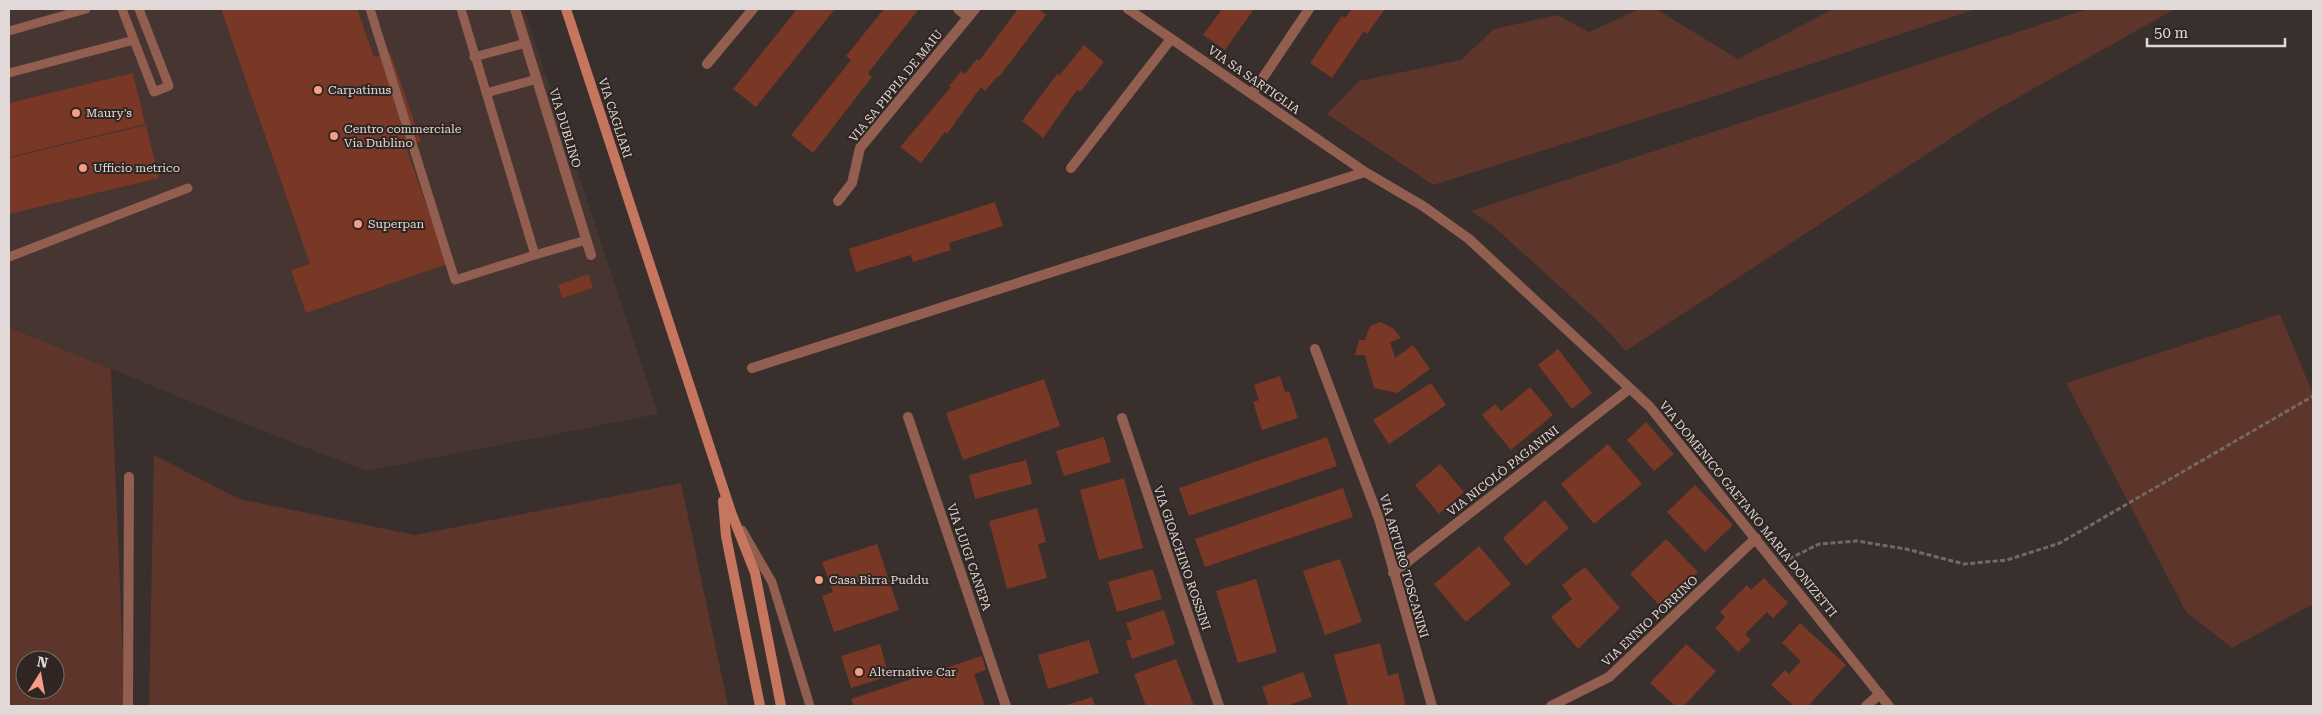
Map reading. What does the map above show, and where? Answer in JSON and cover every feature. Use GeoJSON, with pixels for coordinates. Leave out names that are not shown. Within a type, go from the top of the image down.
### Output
{"type":"FeatureCollection","features":[{"type":"Feature","properties":{"kind":"main road","name":"VIA CAGLIARI"},"geometry":{"type":"LineString","coordinates":[[566,9],[720,475]]}},
{"type":"Feature","properties":{"kind":"main road"},"geometry":{"type":"LineString","coordinates":[[720,475],[731,512],[755,573],[781,706]]}},
{"type":"Feature","properties":{"kind":"main road"},"geometry":{"type":"LineString","coordinates":[[720,475],[726,536],[760,706]]}},
{"type":"Feature","properties":{"kind":"street","name":"VIA DUBLINO"},"geometry":{"type":"LineString","coordinates":[[515,9],[591,255]]}},
{"type":"Feature","properties":{"kind":"street"},"geometry":{"type":"LineString","coordinates":[[707,64],[753,9]]}},
{"type":"Feature","properties":{"kind":"street"},"geometry":{"type":"LineString","coordinates":[[958,9],[968,17],[975,9]]}},
{"type":"Feature","properties":{"kind":"street","name":"VIA SA SARTIGLIA"},"geometry":{"type":"LineString","coordinates":[[1128,9],[1365,172]]}},
{"type":"Feature","properties":{"kind":"street"},"geometry":{"type":"LineString","coordinates":[[1252,94],[1309,9]]}},
{"type":"Feature","properties":{"kind":"street","name":"VIA SA PIPPIA DE MAIU"},"geometry":{"type":"LineString","coordinates":[[838,201],[852,183],[860,148],[968,17]]}},
{"type":"Feature","properties":{"kind":"street"},"geometry":{"type":"LineString","coordinates":[[1071,168],[1172,39]]}},
{"type":"Feature","properties":{"kind":"street"},"geometry":{"type":"LineString","coordinates":[[752,368],[1365,172]]}},
{"type":"Feature","properties":{"kind":"street","name":"VIA DOMENICO GAETANO MARIA DONIZETTI"},"geometry":{"type":"LineString","coordinates":[[1365,172],[1423,206],[1469,239],[1650,407],[1889,706]]}},
{"type":"Feature","properties":{"kind":"street","name":"VIA ARTURO TOSCANINI"},"geometry":{"type":"LineString","coordinates":[[1315,350],[1379,519],[1432,706]]}},
{"type":"Feature","properties":{"kind":"street","name":"VIA NICOLÒ PAGANINI"},"geometry":{"type":"LineString","coordinates":[[1393,573],[1629,389]]}},
{"type":"Feature","properties":{"kind":"street","name":"VIA LUIGI CANEPA"},"geometry":{"type":"LineString","coordinates":[[908,417],[1006,706]]}},
{"type":"Feature","properties":{"kind":"street","name":"VIA GIOACHINO ROSSINI"},"geometry":{"type":"LineString","coordinates":[[1122,418],[1219,706]]}},
{"type":"Feature","properties":{"kind":"street"},"geometry":{"type":"LineString","coordinates":[[128,477],[128,706]]}},
{"type":"Feature","properties":{"kind":"street","name":"VIA ENNIO PORRINO"},"geometry":{"type":"LineString","coordinates":[[1551,706],[1609,678],[1756,538]]}},
{"type":"Feature","properties":{"kind":"street"},"geometry":{"type":"LineString","coordinates":[[1866,706],[1880,694]]}},
{"type":"Feature","properties":{"kind":"lane"},"geometry":{"type":"LineString","coordinates":[[9,31],[86,9]]}},
{"type":"Feature","properties":{"kind":"lane"},"geometry":{"type":"LineString","coordinates":[[122,9],[154,92],[170,86],[139,9]]}},
{"type":"Feature","properties":{"kind":"lane"},"geometry":{"type":"LineString","coordinates":[[370,9],[455,280],[586,240]]}},
{"type":"Feature","properties":{"kind":"lane"},"geometry":{"type":"LineString","coordinates":[[461,9],[535,255]]}},
{"type":"Feature","properties":{"kind":"lane"},"geometry":{"type":"LineString","coordinates":[[9,73],[134,40]]}},
{"type":"Feature","properties":{"kind":"lane"},"geometry":{"type":"LineString","coordinates":[[474,57],[526,43]]}},
{"type":"Feature","properties":{"kind":"lane"},"geometry":{"type":"LineString","coordinates":[[486,93],[537,79]]}},
{"type":"Feature","properties":{"kind":"lane"},"geometry":{"type":"LineString","coordinates":[[9,257],[188,188]]}},
{"type":"Feature","properties":{"kind":"lane"},"geometry":{"type":"LineString","coordinates":[[731,512],[772,582],[810,706]]}},
{"type":"Feature","properties":{"kind":"path"},"geometry":{"type":"LineString","coordinates":[[1777,564],[1819,544],[1857,541],[1906,549],[1964,564],[2007,560],[2060,543],[2313,396]]}},
{"type":"Feature","properties":{"kind":"shaded area"},"geometry":{"type":"Polygon","coordinates":[[[9,9],[524,9],[658,414],[367,471],[240,422],[9,327],[9,9]]]}},
{"type":"Feature","properties":{"kind":"shaded area"},"geometry":{"type":"Polygon","coordinates":[[[1639,9],[1656,9],[1738,59],[1833,9],[1976,9],[1707,99],[1433,185],[1327,114],[1359,81],[1461,60],[1494,29],[1557,15],[1589,32],[1639,9]]]}},
{"type":"Feature","properties":{"kind":"shaded area"},"geometry":{"type":"Polygon","coordinates":[[[2088,9],[2175,9],[1985,116],[1626,351],[1601,324],[1492,225],[1471,211],[2088,9]]]}},
{"type":"Feature","properties":{"kind":"shaded area"},"geometry":{"type":"Polygon","coordinates":[[[2280,314],[2313,394],[2313,604],[2232,648],[2186,612],[2066,383],[2280,314]]]}},
{"type":"Feature","properties":{"kind":"shaded area"},"geometry":{"type":"Polygon","coordinates":[[[9,327],[111,369],[125,706],[9,706],[9,327]]]}},
{"type":"Feature","properties":{"kind":"shaded area"},"geometry":{"type":"Polygon","coordinates":[[[154,455],[239,499],[415,535],[681,483],[728,706],[149,706],[154,455]]]}},
{"type":"Feature","properties":{"kind":"building","name":"Centro commerciale Via Dublino"},"geometry":{"type":"Polygon","coordinates":[[[221,9],[357,9],[374,57],[390,52],[421,141],[406,147],[447,264],[306,313],[291,270],[310,264],[221,9]]]}},
{"type":"Feature","properties":{"kind":"building"},"geometry":{"type":"Polygon","coordinates":[[[797,9],[835,9],[756,107],[733,89],[797,9]]]}},
{"type":"Feature","properties":{"kind":"building"},"geometry":{"type":"Polygon","coordinates":[[[884,9],[919,9],[868,73],[872,77],[813,153],[791,135],[851,60],[846,56],[884,9]]]}},
{"type":"Feature","properties":{"kind":"building"},"geometry":{"type":"Polygon","coordinates":[[[1018,9],[1039,9],[1046,15],[999,77],[985,91],[981,87],[947,134],[945,132],[921,163],[900,147],[951,87],[949,86],[961,71],[965,74],[977,59],[979,61],[1018,9]]]}},
{"type":"Feature","properties":{"kind":"building"},"geometry":{"type":"Polygon","coordinates":[[[1222,9],[1254,9],[1225,50],[1203,35],[1222,9]]]}},
{"type":"Feature","properties":{"kind":"building"},"geometry":{"type":"Polygon","coordinates":[[[1352,9],[1385,9],[1367,34],[1364,31],[1332,78],[1310,63],[1342,16],[1345,18],[1352,9]]]}},
{"type":"Feature","properties":{"kind":"building"},"geometry":{"type":"Polygon","coordinates":[[[1084,45],[1104,62],[1080,92],[1077,90],[1043,138],[1022,121],[1057,74],[1059,76],[1084,45]]]}},
{"type":"Feature","properties":{"kind":"building","name":"Maury's"},"geometry":{"type":"Polygon","coordinates":[[[133,73],[145,124],[9,157],[9,103],[133,73]]]}},
{"type":"Feature","properties":{"kind":"building","name":"Ufficio metrico"},"geometry":{"type":"Polygon","coordinates":[[[146,125],[159,178],[9,214],[9,158],[146,125]]]}},
{"type":"Feature","properties":{"kind":"building"},"geometry":{"type":"Polygon","coordinates":[[[995,202],[1003,226],[949,243],[951,250],[913,262],[911,255],[856,272],[849,249],[995,202]]]}},
{"type":"Feature","properties":{"kind":"building"},"geometry":{"type":"Polygon","coordinates":[[[589,274],[593,288],[562,298],[558,285],[589,274]]]}},
{"type":"Feature","properties":{"kind":"building"},"geometry":{"type":"Polygon","coordinates":[[[1381,322],[1394,329],[1401,338],[1390,342],[1395,358],[1413,345],[1430,369],[1397,393],[1374,388],[1365,355],[1355,355],[1359,340],[1365,340],[1370,326],[1381,322]]]}},
{"type":"Feature","properties":{"kind":"building"},"geometry":{"type":"Polygon","coordinates":[[[1558,349],[1592,393],[1572,409],[1538,365],[1558,349]]]}},
{"type":"Feature","properties":{"kind":"building"},"geometry":{"type":"Polygon","coordinates":[[[1280,376],[1285,392],[1289,391],[1298,418],[1262,430],[1253,402],[1259,400],[1254,385],[1280,376]]]}},
{"type":"Feature","properties":{"kind":"building"},"geometry":{"type":"Polygon","coordinates":[[[1044,379],[1060,426],[963,460],[946,413],[1044,379]]]}},
{"type":"Feature","properties":{"kind":"building"},"geometry":{"type":"Polygon","coordinates":[[[1431,383],[1446,405],[1389,444],[1373,420],[1431,383]]]}},
{"type":"Feature","properties":{"kind":"building"},"geometry":{"type":"Polygon","coordinates":[[[1530,387],[1553,415],[1511,450],[1482,415],[1495,404],[1501,411],[1530,387]]]}},
{"type":"Feature","properties":{"kind":"building"},"geometry":{"type":"Polygon","coordinates":[[[1646,422],[1674,454],[1654,471],[1627,440],[1646,422]]]}},
{"type":"Feature","properties":{"kind":"building"},"geometry":{"type":"Polygon","coordinates":[[[1104,437],[1111,462],[1064,476],[1056,451],[1104,437]]]}},
{"type":"Feature","properties":{"kind":"building"},"geometry":{"type":"Polygon","coordinates":[[[1327,437],[1337,466],[1189,516],[1179,488],[1327,437]]]}},
{"type":"Feature","properties":{"kind":"building"},"geometry":{"type":"Polygon","coordinates":[[[1608,444],[1642,484],[1594,524],[1561,484],[1608,444]]]}},
{"type":"Feature","properties":{"kind":"building"},"geometry":{"type":"Polygon","coordinates":[[[1026,460],[1032,484],[975,499],[969,475],[1026,460]]]}},
{"type":"Feature","properties":{"kind":"building"},"geometry":{"type":"Polygon","coordinates":[[[1440,464],[1464,492],[1439,514],[1415,485],[1440,464]]]}},
{"type":"Feature","properties":{"kind":"building"},"geometry":{"type":"Polygon","coordinates":[[[1124,478],[1143,548],[1099,560],[1080,490],[1124,478]]]}},
{"type":"Feature","properties":{"kind":"building"},"geometry":{"type":"Polygon","coordinates":[[[1695,485],[1733,525],[1705,552],[1667,512],[1695,485]]]}},
{"type":"Feature","properties":{"kind":"building"},"geometry":{"type":"Polygon","coordinates":[[[1343,488],[1353,517],[1205,567],[1195,539],[1343,488]]]}},
{"type":"Feature","properties":{"kind":"building"},"geometry":{"type":"Polygon","coordinates":[[[1545,500],[1569,528],[1526,566],[1503,538],[1545,500]]]}},
{"type":"Feature","properties":{"kind":"building"},"geometry":{"type":"Polygon","coordinates":[[[1037,508],[1046,542],[1038,544],[1047,578],[1007,589],[989,521],[1037,508]]]}},
{"type":"Feature","properties":{"kind":"building"},"geometry":{"type":"Polygon","coordinates":[[[1666,539],[1698,572],[1662,608],[1630,574],[1666,539]]]}},
{"type":"Feature","properties":{"kind":"building"},"geometry":{"type":"Polygon","coordinates":[[[877,544],[899,610],[834,632],[822,596],[833,592],[822,562],[877,544]]]}},
{"type":"Feature","properties":{"kind":"building"},"geometry":{"type":"Polygon","coordinates":[[[1479,546],[1511,584],[1466,622],[1434,584],[1479,546]]]}},
{"type":"Feature","properties":{"kind":"building"},"geometry":{"type":"Polygon","coordinates":[[[1340,559],[1362,622],[1325,635],[1303,571],[1340,559]]]}},
{"type":"Feature","properties":{"kind":"building"},"geometry":{"type":"Polygon","coordinates":[[[1585,567],[1620,608],[1578,649],[1551,617],[1572,599],[1562,585],[1585,567]]]}},
{"type":"Feature","properties":{"kind":"building"},"geometry":{"type":"Polygon","coordinates":[[[1153,569],[1162,599],[1117,612],[1108,582],[1153,569]]]}},
{"type":"Feature","properties":{"kind":"building"},"geometry":{"type":"Polygon","coordinates":[[[1764,578],[1788,603],[1773,618],[1767,612],[1745,634],[1751,640],[1738,652],[1715,628],[1725,617],[1720,612],[1747,585],[1751,590],[1764,578]]]}},
{"type":"Feature","properties":{"kind":"building"},"geometry":{"type":"Polygon","coordinates":[[[1256,579],[1277,652],[1238,663],[1216,591],[1256,579]]]}},
{"type":"Feature","properties":{"kind":"building"},"geometry":{"type":"Polygon","coordinates":[[[1164,610],[1175,644],[1132,659],[1126,641],[1132,639],[1126,623],[1164,610]]]}},
{"type":"Feature","properties":{"kind":"building"},"geometry":{"type":"Polygon","coordinates":[[[1800,623],[1846,665],[1808,706],[1794,706],[1771,685],[1785,670],[1789,674],[1801,661],[1782,643],[1800,623]]]}},
{"type":"Feature","properties":{"kind":"building"},"geometry":{"type":"Polygon","coordinates":[[[1089,640],[1099,673],[1048,689],[1038,655],[1089,640]]]}},
{"type":"Feature","properties":{"kind":"building"},"geometry":{"type":"Polygon","coordinates":[[[1380,643],[1388,676],[1398,673],[1406,706],[1348,706],[1334,655],[1380,643]]]}},
{"type":"Feature","properties":{"kind":"building"},"geometry":{"type":"Polygon","coordinates":[[[880,644],[889,676],[851,688],[841,656],[880,644]]]}},
{"type":"Feature","properties":{"kind":"building"},"geometry":{"type":"Polygon","coordinates":[[[1686,644],[1716,671],[1684,706],[1675,706],[1650,683],[1686,644]]]}},
{"type":"Feature","properties":{"kind":"building"},"geometry":{"type":"Polygon","coordinates":[[[982,656],[986,670],[974,674],[985,706],[854,706],[851,699],[982,656]]]}},
{"type":"Feature","properties":{"kind":"building"},"geometry":{"type":"Polygon","coordinates":[[[1176,659],[1194,706],[1146,706],[1134,674],[1176,659]]]}},
{"type":"Feature","properties":{"kind":"building"},"geometry":{"type":"Polygon","coordinates":[[[1303,672],[1312,697],[1286,706],[1269,706],[1262,687],[1303,672]]]}},
{"type":"Feature","properties":{"kind":"building"},"geometry":{"type":"Polygon","coordinates":[[[1092,697],[1095,706],[1064,706],[1092,697]]]}},
{"type":"Feature","properties":{"kind":"place","name":"Carpatinus"},"geometry":{"type":"Point","coordinates":[318,90]}},
{"type":"Feature","properties":{"kind":"place","name":"Maury's"},"geometry":{"type":"Point","coordinates":[76,113]}},
{"type":"Feature","properties":{"kind":"place","name":"Centro commerciale Via Dublino"},"geometry":{"type":"Point","coordinates":[334,136]}},
{"type":"Feature","properties":{"kind":"place","name":"Ufficio metrico"},"geometry":{"type":"Point","coordinates":[83,168]}},
{"type":"Feature","properties":{"kind":"place","name":"Superpan"},"geometry":{"type":"Point","coordinates":[358,224]}},
{"type":"Feature","properties":{"kind":"place","name":"Casa Birra Puddu"},"geometry":{"type":"Point","coordinates":[819,580]}},
{"type":"Feature","properties":{"kind":"place","name":"Alternative Car"},"geometry":{"type":"Point","coordinates":[859,672]}}]}
